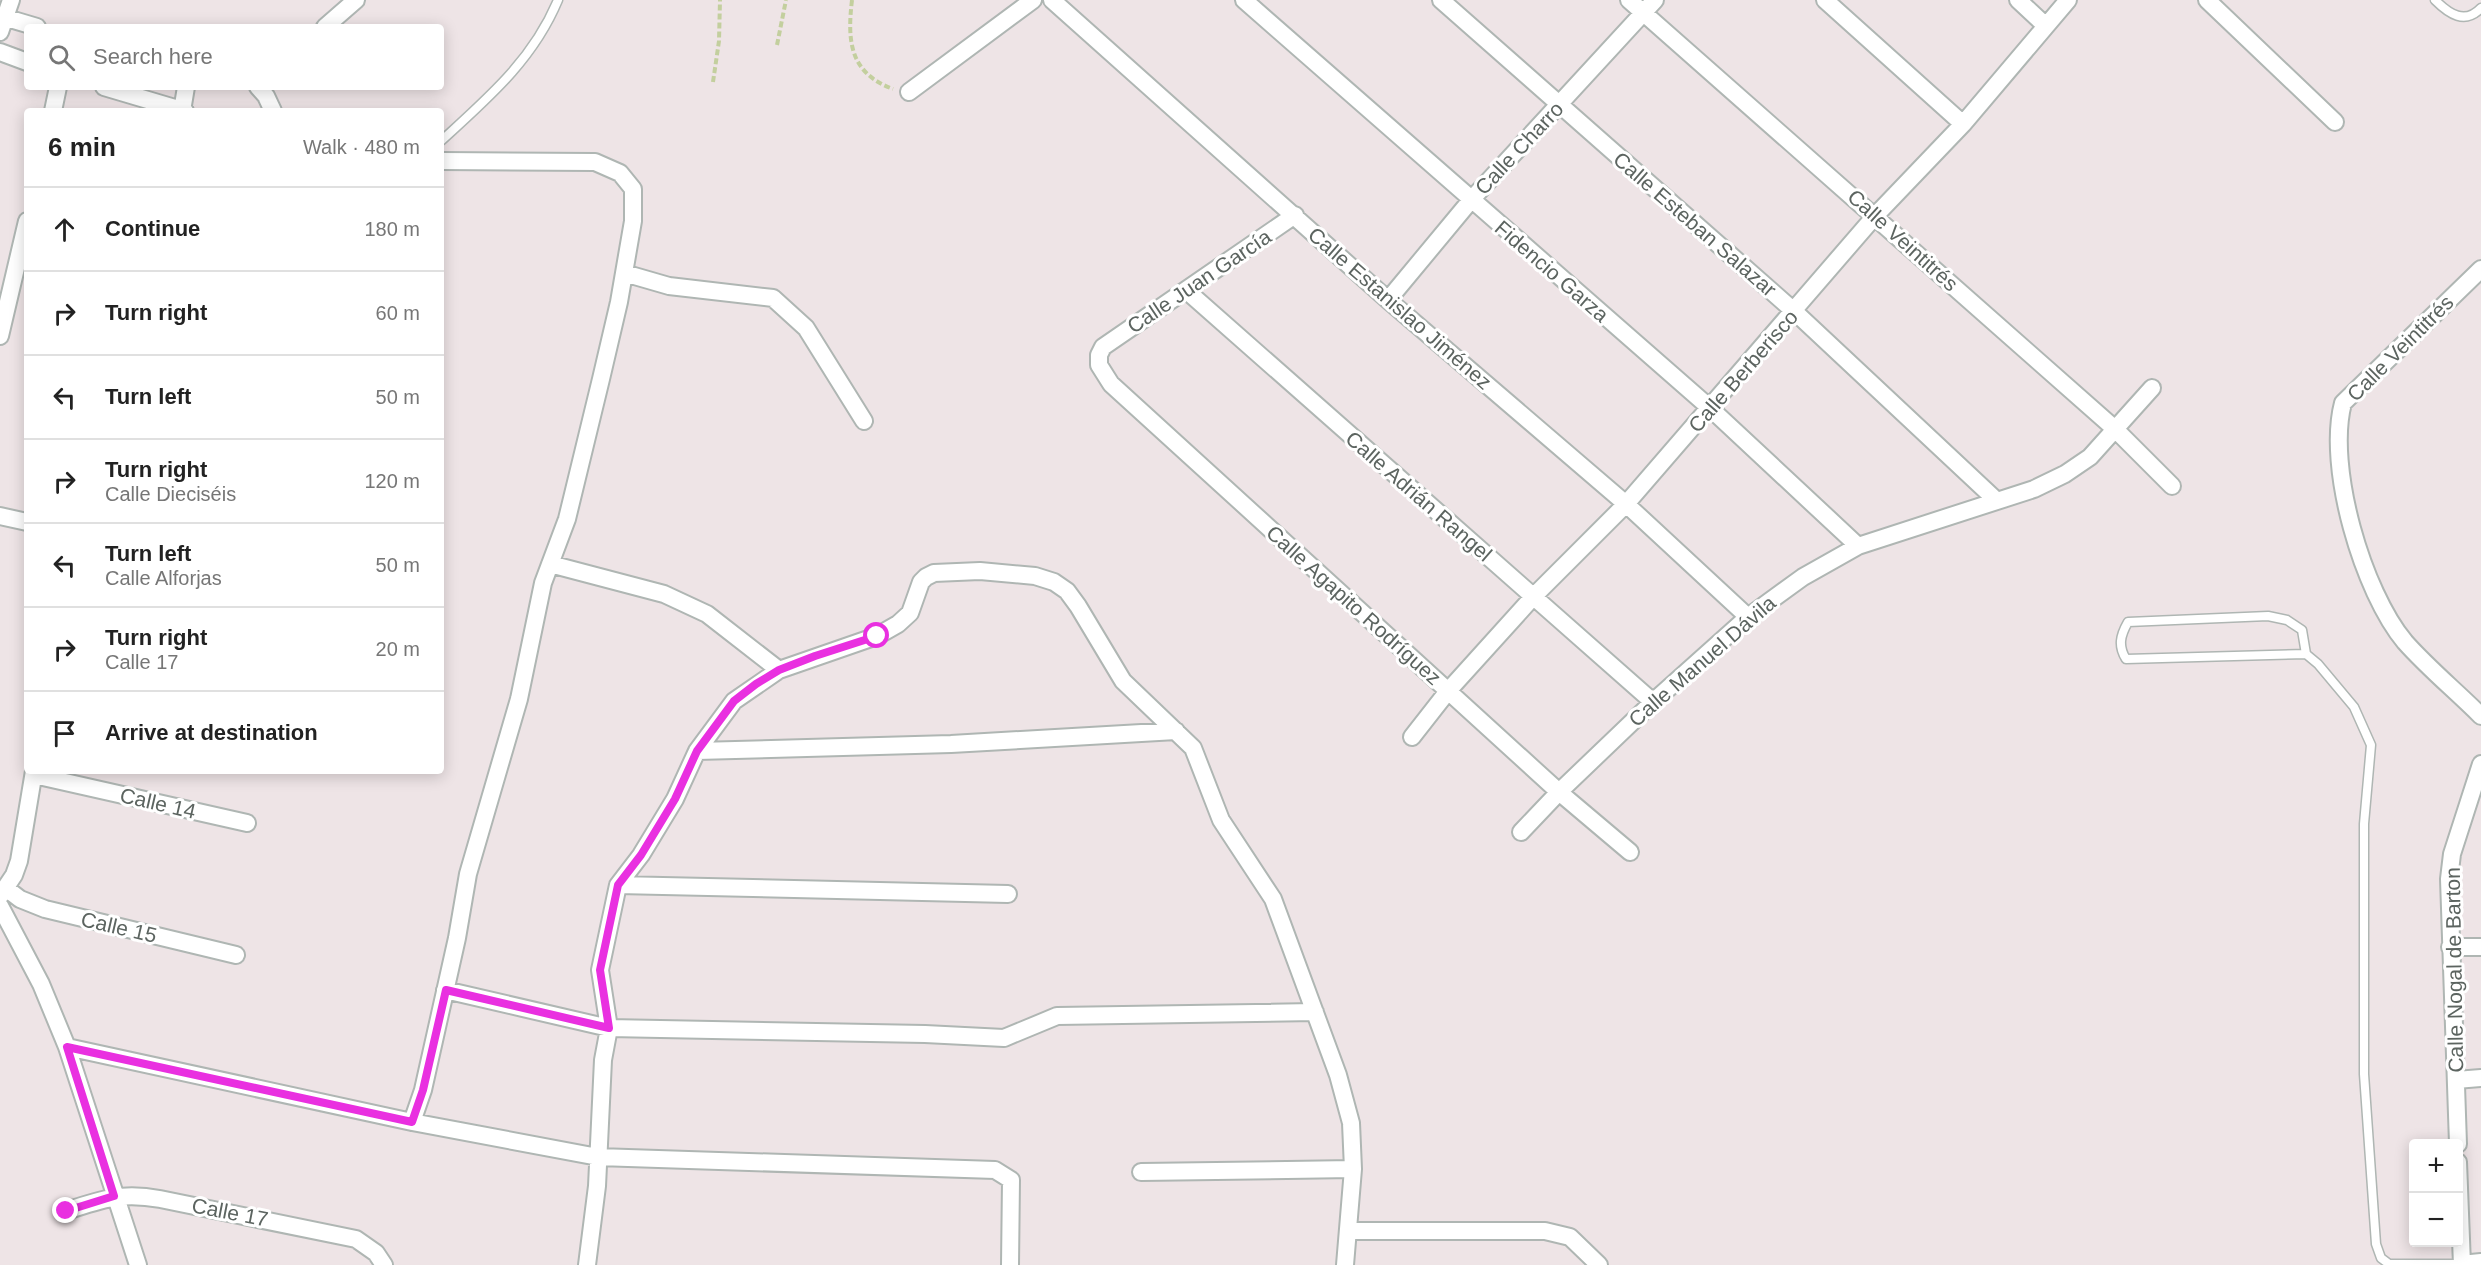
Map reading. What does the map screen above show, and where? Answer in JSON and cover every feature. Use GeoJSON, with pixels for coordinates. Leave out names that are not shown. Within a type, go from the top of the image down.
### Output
{"type":"FeatureCollection","features":[{"type":"Feature","properties":{"kind":"street"},"geometry":{"type":"LineString","coordinates":[[11,0],[2,22],[24,25]]}},
{"type":"Feature","properties":{"kind":"street"},"geometry":{"type":"LineString","coordinates":[[329,24],[357,0]]}},
{"type":"Feature","properties":{"kind":"street"},"geometry":{"type":"LineString","coordinates":[[909,92],[1034,0]]}},
{"type":"Feature","properties":{"kind":"street","name":"Calle Estanislao Jiménez"},"geometry":{"type":"LineString","coordinates":[[1052,0],[1388,300],[1626,504],[1748,617]]}},
{"type":"Feature","properties":{"kind":"street","name":"Fidencio Garza"},"geometry":{"type":"LineString","coordinates":[[1244,0],[1710,408],[1858,546]]}},
{"type":"Feature","properties":{"kind":"street","name":"Calle Esteban Salazar"},"geometry":{"type":"LineString","coordinates":[[1441,0],[1795,312],[1997,501]]}},
{"type":"Feature","properties":{"kind":"street","name":"Calle Veintitrés"},"geometry":{"type":"LineString","coordinates":[[1629,0],[2115,429],[2172,486]]}},
{"type":"Feature","properties":{"kind":"street","name":"Calle Charro"},"geometry":{"type":"LineString","coordinates":[[1388,300],[1471,200],[1655,0]]}},
{"type":"Feature","properties":{"kind":"street"},"geometry":{"type":"LineString","coordinates":[[1825,0],[1963,124]]}},
{"type":"Feature","properties":{"kind":"street"},"geometry":{"type":"LineString","coordinates":[[2018,0],[2046,26]]}},
{"type":"Feature","properties":{"kind":"street","name":"Calle Berberisco"},"geometry":{"type":"LineString","coordinates":[[1412,737],[1448,691],[1533,597],[1626,504],[1795,312],[1875,216],[1963,124],[2068,0]]}},
{"type":"Feature","properties":{"kind":"street"},"geometry":{"type":"LineString","coordinates":[[2207,0],[2335,122]]}},
{"type":"Feature","properties":{"kind":"street"},"geometry":{"type":"LineString","coordinates":[[0,52],[24,61]]}},
{"type":"Feature","properties":{"kind":"street"},"geometry":{"type":"LineString","coordinates":[[54,108],[57,90]]}},
{"type":"Feature","properties":{"kind":"street"},"geometry":{"type":"LineString","coordinates":[[114,90],[173,108]]}},
{"type":"Feature","properties":{"kind":"street"},"geometry":{"type":"LineString","coordinates":[[183,108],[186,90]]}},
{"type":"Feature","properties":{"kind":"street"},"geometry":{"type":"LineString","coordinates":[[261,90],[272,108]]}},
{"type":"Feature","properties":{"kind":"street"},"geometry":{"type":"LineString","coordinates":[[412,1122],[423,1090],[446,990],[468,874],[519,699],[543,583],[567,519],[624,273],[633,221],[633,189],[620,173],[595,162],[444,161]]}},
{"type":"Feature","properties":{"kind":"street","name":"Calle Juan García"},"geometry":{"type":"LineString","coordinates":[[1103,347],[1295,215]]}},
{"type":"Feature","properties":{"kind":"street"},"geometry":{"type":"LineString","coordinates":[[0,336],[24,234]]}},
{"type":"Feature","properties":{"kind":"street","name":"Calle Veintitrés"},"geometry":{"type":"LineString","coordinates":[[2481,269],[2343,404],[2340,416],[2340,469],[2354,538],[2382,603],[2404,641],[2481,716]]}},
{"type":"Feature","properties":{"kind":"street"},"geometry":{"type":"LineString","coordinates":[[624,273],[669,286],[773,298],[806,328],[864,421]]}},
{"type":"Feature","properties":{"kind":"street","name":"Calle Adrián Rangel"},"geometry":{"type":"LineString","coordinates":[[1186,291],[1653,702]]}},
{"type":"Feature","properties":{"kind":"street","name":"Calle Agapito Rodríguez"},"geometry":{"type":"LineString","coordinates":[[1103,347],[1099,355],[1099,365],[1111,384],[1559,792],[1630,852]]}},
{"type":"Feature","properties":{"kind":"street","name":"Calle Manuel Dávila"},"geometry":{"type":"LineString","coordinates":[[1521,832],[1559,792],[1653,702],[1748,617],[1803,577],[1858,546],[2034,489],[2065,474],[2090,457],[2152,388]]}},
{"type":"Feature","properties":{"kind":"street"},"geometry":{"type":"LineString","coordinates":[[0,516],[24,521]]}},
{"type":"Feature","properties":{"kind":"street"},"geometry":{"type":"LineString","coordinates":[[550,564],[664,594],[707,614],[779,670]]}},
{"type":"Feature","properties":{"kind":"street"},"geometry":{"type":"LineString","coordinates":[[587,1265],[598,1157],[603,1060],[609,1028],[600,970],[618,885],[641,855],[675,799],[697,751],[734,701],[779,670],[877,636],[898,624],[910,613],[921,582],[934,573],[980,572],[1035,576],[1054,582],[1067,591],[1123,681],[1193,748],[1221,820],[1274,898],[1338,1075],[1351,1123],[1353,1169],[1345,1265]]}},
{"type":"Feature","properties":{"kind":"street"},"geometry":{"type":"LineString","coordinates":[[697,751],[951,744],[1176,730]]}},
{"type":"Feature","properties":{"kind":"street","name":"Calle Nogal de Barton"},"geometry":{"type":"LineString","coordinates":[[2458,1139],[2449,879],[2452,854],[2481,764]]}},
{"type":"Feature","properties":{"kind":"street"},"geometry":{"type":"LineString","coordinates":[[3,892],[19,861],[34,774]]}},
{"type":"Feature","properties":{"kind":"street","name":"Calle 14"},"geometry":{"type":"LineString","coordinates":[[38,774],[247,823]]}},
{"type":"Feature","properties":{"kind":"street"},"geometry":{"type":"LineString","coordinates":[[2463,819],[2481,818]]}},
{"type":"Feature","properties":{"kind":"street"},"geometry":{"type":"LineString","coordinates":[[618,885],[1008,894]]}},
{"type":"Feature","properties":{"kind":"street","name":"Calle 15"},"geometry":{"type":"LineString","coordinates":[[3,892],[45,909],[236,955]]}},
{"type":"Feature","properties":{"kind":"street"},"geometry":{"type":"LineString","coordinates":[[0,906],[41,984],[67,1047],[138,1265]]}},
{"type":"Feature","properties":{"kind":"street"},"geometry":{"type":"LineString","coordinates":[[2450,947],[2481,946]]}},
{"type":"Feature","properties":{"kind":"street"},"geometry":{"type":"LineString","coordinates":[[446,990],[609,1028],[925,1034],[1004,1038],[1057,1016],[1315,1012]]}},
{"type":"Feature","properties":{"kind":"street"},"geometry":{"type":"LineString","coordinates":[[67,1047],[412,1122],[598,1157],[995,1170],[1011,1180],[1010,1265]]}},
{"type":"Feature","properties":{"kind":"street"},"geometry":{"type":"LineString","coordinates":[[2456,1080],[2481,1078]]}},
{"type":"Feature","properties":{"kind":"street"},"geometry":{"type":"LineString","coordinates":[[1141,1172],[1353,1169]]}},
{"type":"Feature","properties":{"kind":"street"},"geometry":{"type":"LineString","coordinates":[[2459,1193],[2462,1264],[2481,1262]]}},
{"type":"Feature","properties":{"kind":"street","name":"Calle 17"},"geometry":{"type":"LineString","coordinates":[[66,1211],[114,1196],[135,1194],[160,1198],[336,1233],[369,1246],[384,1265]]}},
{"type":"Feature","properties":{"kind":"street"},"geometry":{"type":"LineString","coordinates":[[1349,1231],[1545,1231],[1570,1237],[1580,1244],[1599,1265]]}},
{"type":"Feature","properties":{"kind":"lane"},"geometry":{"type":"LineString","coordinates":[[444,138],[503,85],[534,48],[558,0]]}},
{"type":"Feature","properties":{"kind":"lane"},"geometry":{"type":"LineString","coordinates":[[2435,0],[2444,10],[2461,18],[2469,17],[2481,8]]}},
{"type":"Feature","properties":{"kind":"lane"},"geometry":{"type":"LineString","coordinates":[[2306,654],[2302,630],[2287,620],[2268,616],[2128,622],[2122,634],[2121,650],[2126,659],[2306,654],[2319,664],[2354,707],[2371,745],[2364,824],[2364,1074],[2376,1244],[2381,1258],[2389,1264],[2462,1264]]}},
{"type":"Feature","properties":{"kind":"path"},"geometry":{"type":"LineString","coordinates":[[713,82],[719,41],[720,0]]}},
{"type":"Feature","properties":{"kind":"path"},"geometry":{"type":"LineString","coordinates":[[777,45],[786,0]]}},
{"type":"Feature","properties":{"kind":"path"},"geometry":{"type":"LineString","coordinates":[[852,0],[850,33],[854,56],[864,73],[892,89],[909,92]]}},
{"type":"Feature","properties":{"kind":"route"},"geometry":{"type":"LineString","coordinates":[[66,1211],[114,1196],[67,1047],[412,1122],[423,1090],[446,990],[609,1028],[600,970],[618,885],[641,855],[675,799],[697,751],[734,701],[756,684],[779,670],[877,636]]}}]}
